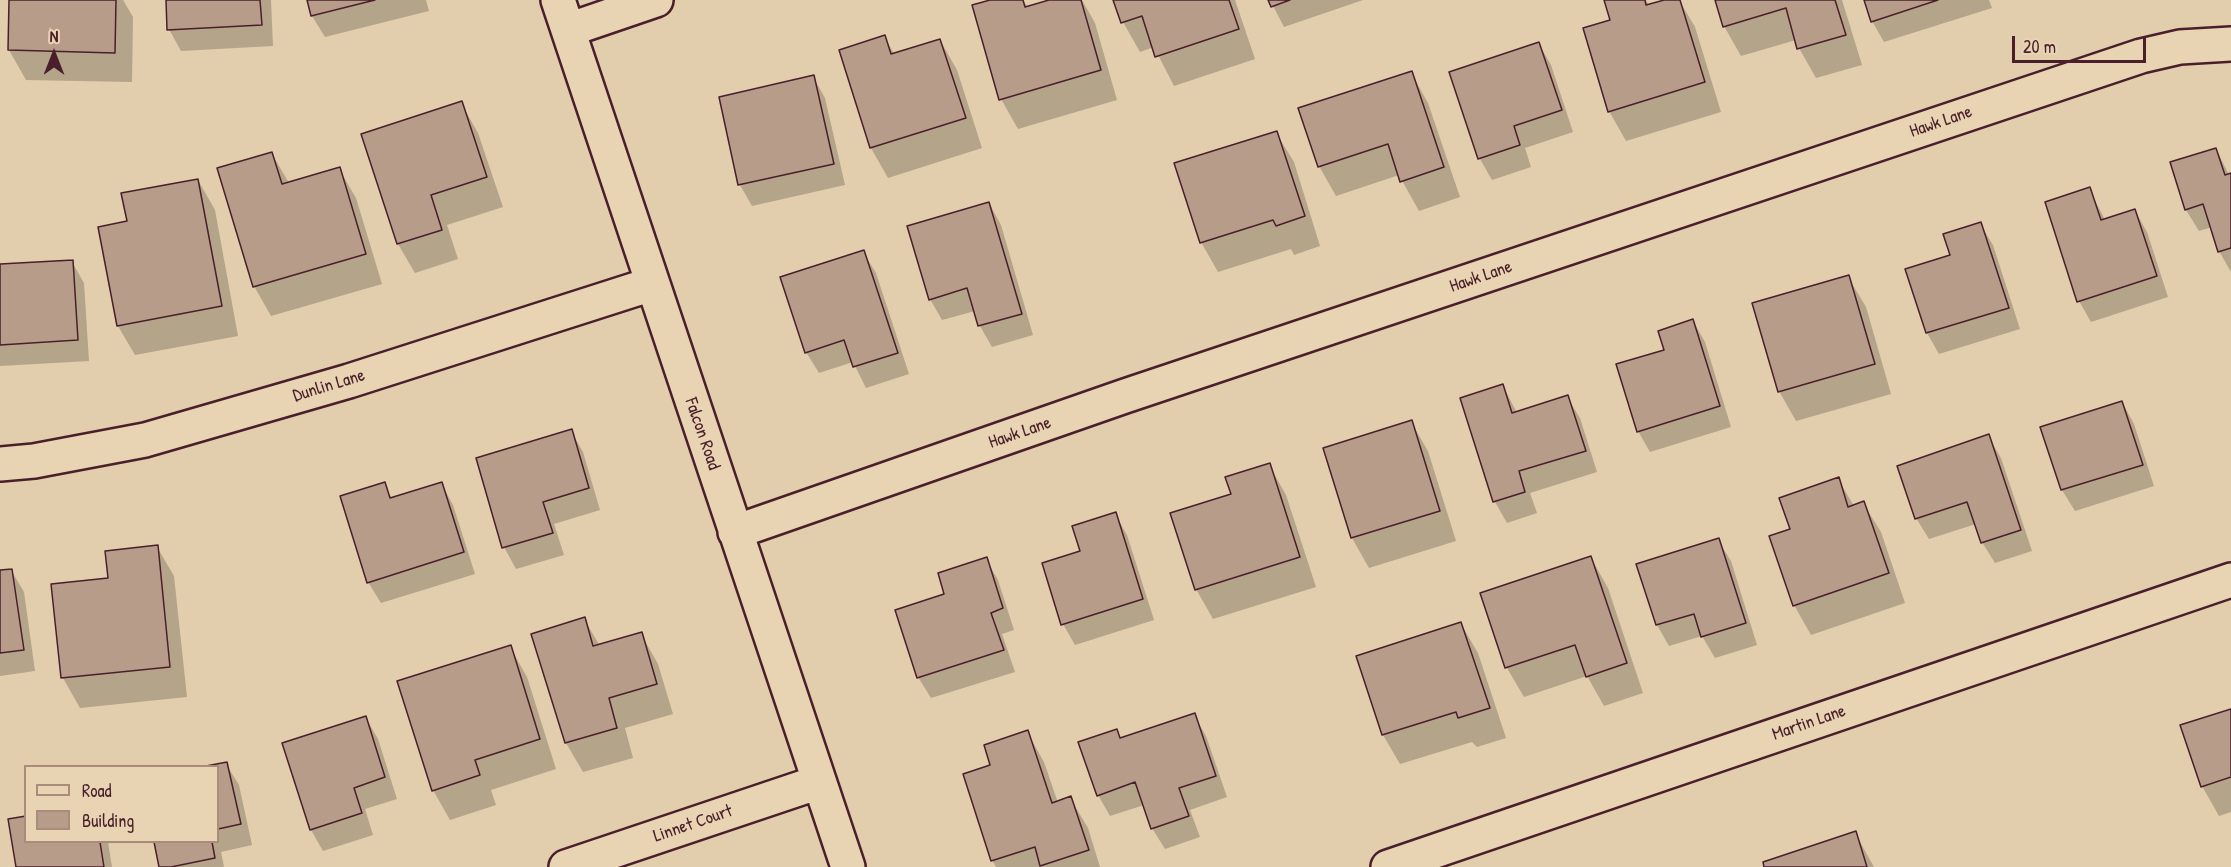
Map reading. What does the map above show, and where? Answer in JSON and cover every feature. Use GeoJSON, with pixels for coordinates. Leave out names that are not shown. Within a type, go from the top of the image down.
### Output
{"type":"FeatureCollection","features":[{"type":"Feature","properties":{"kind":"street"},"geometry":{"type":"LineString","coordinates":[[563,15],[656,0]]}},
{"type":"Feature","properties":{"kind":"street","name":"Falcon Road"},"geometry":{"type":"LineString","coordinates":[[563,15],[848,867]]}},
{"type":"Feature","properties":{"kind":"street","name":"Hawk Lane"},"geometry":{"type":"LineString","coordinates":[[735,532],[1148,388],[2141,56],[2180,47],[2231,44]]}},
{"type":"Feature","properties":{"kind":"street","name":"Dunlin Lane"},"geometry":{"type":"LineString","coordinates":[[0,464],[34,461],[145,440],[349,381],[652,284]]}},
{"type":"Feature","properties":{"kind":"street","name":"Martin Lane"},"geometry":{"type":"LineString","coordinates":[[1388,867],[2231,580]]}},
{"type":"Feature","properties":{"kind":"street","name":"Linnet Court"},"geometry":{"type":"LineString","coordinates":[[566,867],[819,782]]}},
{"type":"Feature","properties":{"kind":"building"},"geometry":{"type":"Polygon","coordinates":[[[9,0],[116,0],[115,53],[8,50],[9,0]]]}},
{"type":"Feature","properties":{"kind":"building"},"geometry":{"type":"Polygon","coordinates":[[[166,0],[260,0],[262,25],[167,30],[166,0]]]}},
{"type":"Feature","properties":{"kind":"building"},"geometry":{"type":"Polygon","coordinates":[[[307,0],[375,0],[311,16],[307,0]]]}},
{"type":"Feature","properties":{"kind":"building"},"geometry":{"type":"Polygon","coordinates":[[[990,0],[1023,0],[1025,7],[1049,0],[1081,0],[1101,70],[999,100],[972,5],[990,0]]]}},
{"type":"Feature","properties":{"kind":"building"},"geometry":{"type":"Polygon","coordinates":[[[1113,0],[1229,0],[1239,29],[1155,57],[1142,16],[1121,23],[1113,0]]]}},
{"type":"Feature","properties":{"kind":"building"},"geometry":{"type":"Polygon","coordinates":[[[1268,0],[1290,0],[1271,7],[1268,0]]]}},
{"type":"Feature","properties":{"kind":"building"},"geometry":{"type":"Polygon","coordinates":[[[1604,0],[1645,0],[1646,5],[1664,0],[1680,0],[1705,82],[1608,112],[1583,28],[1610,20],[1604,0]]]}},
{"type":"Feature","properties":{"kind":"building"},"geometry":{"type":"Polygon","coordinates":[[[1715,0],[1835,0],[1846,35],[1797,49],[1786,8],[1723,27],[1715,0]]]}},
{"type":"Feature","properties":{"kind":"building"},"geometry":{"type":"Polygon","coordinates":[[[1864,0],[1938,0],[1871,22],[1864,0]]]}},
{"type":"Feature","properties":{"kind":"building"},"geometry":{"type":"Polygon","coordinates":[[[885,35],[891,54],[940,39],[966,118],[870,148],[839,50],[885,35]]]}},
{"type":"Feature","properties":{"kind":"building"},"geometry":{"type":"Polygon","coordinates":[[[1539,42],[1562,110],[1514,126],[1520,145],[1478,159],[1449,72],[1539,42]]]}},
{"type":"Feature","properties":{"kind":"building"},"geometry":{"type":"Polygon","coordinates":[[[1412,71],[1444,167],[1400,182],[1388,144],[1318,167],[1298,108],[1412,71]]]}},
{"type":"Feature","properties":{"kind":"building"},"geometry":{"type":"Polygon","coordinates":[[[814,75],[834,164],[738,185],[719,97],[814,75]]]}},
{"type":"Feature","properties":{"kind":"building"},"geometry":{"type":"Polygon","coordinates":[[[462,101],[487,177],[431,195],[442,230],[397,244],[361,134],[462,101]]]}},
{"type":"Feature","properties":{"kind":"building"},"geometry":{"type":"Polygon","coordinates":[[[1277,131],[1305,216],[1276,226],[1273,220],[1200,243],[1174,163],[1277,131]]]}},
{"type":"Feature","properties":{"kind":"building"},"geometry":{"type":"Polygon","coordinates":[[[2216,148],[2225,175],[2231,173],[2231,248],[2218,252],[2203,204],[2185,210],[2170,162],[2216,148]]]}},
{"type":"Feature","properties":{"kind":"building"},"geometry":{"type":"Polygon","coordinates":[[[272,152],[282,184],[340,167],[366,254],[253,287],[217,168],[272,152]]]}},
{"type":"Feature","properties":{"kind":"building"},"geometry":{"type":"Polygon","coordinates":[[[198,179],[222,306],[117,326],[98,227],[127,221],[121,193],[198,179]]]}},
{"type":"Feature","properties":{"kind":"building"},"geometry":{"type":"Polygon","coordinates":[[[2090,187],[2101,220],[2135,209],[2157,276],[2077,302],[2045,202],[2090,187]]]}},
{"type":"Feature","properties":{"kind":"building"},"geometry":{"type":"Polygon","coordinates":[[[989,202],[1022,314],[978,326],[967,288],[929,300],[907,226],[989,202]]]}},
{"type":"Feature","properties":{"kind":"building"},"geometry":{"type":"Polygon","coordinates":[[[1981,222],[2009,308],[1926,333],[1905,269],[1950,255],[1943,234],[1981,222]]]}},
{"type":"Feature","properties":{"kind":"building"},"geometry":{"type":"Polygon","coordinates":[[[864,250],[898,353],[853,367],[844,340],[805,353],[780,277],[864,250]]]}},
{"type":"Feature","properties":{"kind":"building"},"geometry":{"type":"Polygon","coordinates":[[[73,260],[78,340],[0,345],[0,264],[73,260]]]}},
{"type":"Feature","properties":{"kind":"building"},"geometry":{"type":"Polygon","coordinates":[[[1849,275],[1875,364],[1778,392],[1752,303],[1849,275]]]}},
{"type":"Feature","properties":{"kind":"building"},"geometry":{"type":"Polygon","coordinates":[[[1693,319],[1720,406],[1637,432],[1616,364],[1664,350],[1658,331],[1693,319]]]}},
{"type":"Feature","properties":{"kind":"building"},"geometry":{"type":"Polygon","coordinates":[[[1503,384],[1512,413],[1568,395],[1586,451],[1519,471],[1525,492],[1493,502],[1460,398],[1503,384]]]}},
{"type":"Feature","properties":{"kind":"building"},"geometry":{"type":"Polygon","coordinates":[[[2122,401],[2143,465],[2061,490],[2040,427],[2122,401]]]}},
{"type":"Feature","properties":{"kind":"building"},"geometry":{"type":"Polygon","coordinates":[[[1412,420],[1440,511],[1351,538],[1323,448],[1412,420]]]}},
{"type":"Feature","properties":{"kind":"building"},"geometry":{"type":"Polygon","coordinates":[[[572,429],[589,488],[543,502],[553,533],[502,548],[476,458],[572,429]]]}},
{"type":"Feature","properties":{"kind":"building"},"geometry":{"type":"Polygon","coordinates":[[[1989,434],[2021,530],[1981,543],[1967,502],[1915,519],[1897,466],[1989,434]]]}},
{"type":"Feature","properties":{"kind":"building"},"geometry":{"type":"Polygon","coordinates":[[[1270,463],[1300,557],[1195,590],[1170,513],[1231,494],[1225,477],[1270,463]]]}},
{"type":"Feature","properties":{"kind":"building"},"geometry":{"type":"Polygon","coordinates":[[[1839,477],[1848,507],[1864,501],[1889,573],[1793,606],[1769,536],[1790,529],[1779,498],[1839,477]]]}},
{"type":"Feature","properties":{"kind":"building"},"geometry":{"type":"Polygon","coordinates":[[[385,482],[390,498],[442,482],[464,552],[367,583],[340,496],[385,482]]]}},
{"type":"Feature","properties":{"kind":"building"},"geometry":{"type":"Polygon","coordinates":[[[1116,512],[1143,599],[1061,625],[1042,563],[1080,551],[1072,526],[1116,512]]]}},
{"type":"Feature","properties":{"kind":"building"},"geometry":{"type":"Polygon","coordinates":[[[1719,538],[1746,623],[1701,637],[1694,614],[1656,625],[1636,564],[1719,538]]]}},
{"type":"Feature","properties":{"kind":"building"},"geometry":{"type":"Polygon","coordinates":[[[158,545],[170,667],[61,678],[51,584],[108,578],[105,551],[158,545]]]}},
{"type":"Feature","properties":{"kind":"building"},"geometry":{"type":"Polygon","coordinates":[[[1591,556],[1627,663],[1586,677],[1575,645],[1505,668],[1480,593],[1591,556]]]}},
{"type":"Feature","properties":{"kind":"building"},"geometry":{"type":"Polygon","coordinates":[[[987,557],[1003,608],[991,613],[1004,650],[917,678],[895,610],[944,594],[938,573],[987,557]]]}},
{"type":"Feature","properties":{"kind":"building"},"geometry":{"type":"Polygon","coordinates":[[[12,569],[24,650],[0,653],[0,570],[12,569]]]}},
{"type":"Feature","properties":{"kind":"building"},"geometry":{"type":"Polygon","coordinates":[[[585,617],[593,646],[642,632],[657,684],[609,698],[617,728],[565,743],[531,634],[585,617]]]}},
{"type":"Feature","properties":{"kind":"building"},"geometry":{"type":"Polygon","coordinates":[[[1461,622],[1490,708],[1458,718],[1456,712],[1382,735],[1356,656],[1461,622]]]}},
{"type":"Feature","properties":{"kind":"building"},"geometry":{"type":"Polygon","coordinates":[[[511,645],[540,739],[475,760],[480,775],[432,791],[397,681],[511,645]]]}},
{"type":"Feature","properties":{"kind":"building"},"geometry":{"type":"Polygon","coordinates":[[[2231,709],[2231,777],[2201,787],[2180,725],[2231,709]]]}},
{"type":"Feature","properties":{"kind":"building"},"geometry":{"type":"Polygon","coordinates":[[[1195,713],[1216,776],[1179,788],[1189,816],[1151,829],[1135,782],[1097,796],[1078,742],[1117,729],[1120,738],[1195,713]]]}},
{"type":"Feature","properties":{"kind":"building"},"geometry":{"type":"Polygon","coordinates":[[[366,716],[385,777],[354,788],[362,813],[310,830],[282,743],[366,716]]]}},
{"type":"Feature","properties":{"kind":"building"},"geometry":{"type":"Polygon","coordinates":[[[1028,730],[1052,803],[1071,796],[1089,850],[1040,866],[1035,847],[991,861],[963,774],[990,765],[984,745],[1028,730]]]}},
{"type":"Feature","properties":{"kind":"building"},"geometry":{"type":"Polygon","coordinates":[[[227,762],[241,824],[219,829],[219,765],[211,765],[227,762]]]}},
{"type":"Feature","properties":{"kind":"building"},"geometry":{"type":"Polygon","coordinates":[[[24,816],[24,843],[100,843],[104,867],[16,867],[8,819],[24,816]]]}},
{"type":"Feature","properties":{"kind":"building"},"geometry":{"type":"Polygon","coordinates":[[[1856,831],[1867,867],[1764,867],[1763,862],[1856,831]]]}},
{"type":"Feature","properties":{"kind":"building"},"geometry":{"type":"Polygon","coordinates":[[[154,843],[212,843],[215,858],[171,867],[159,867],[154,843]]]}}]}
